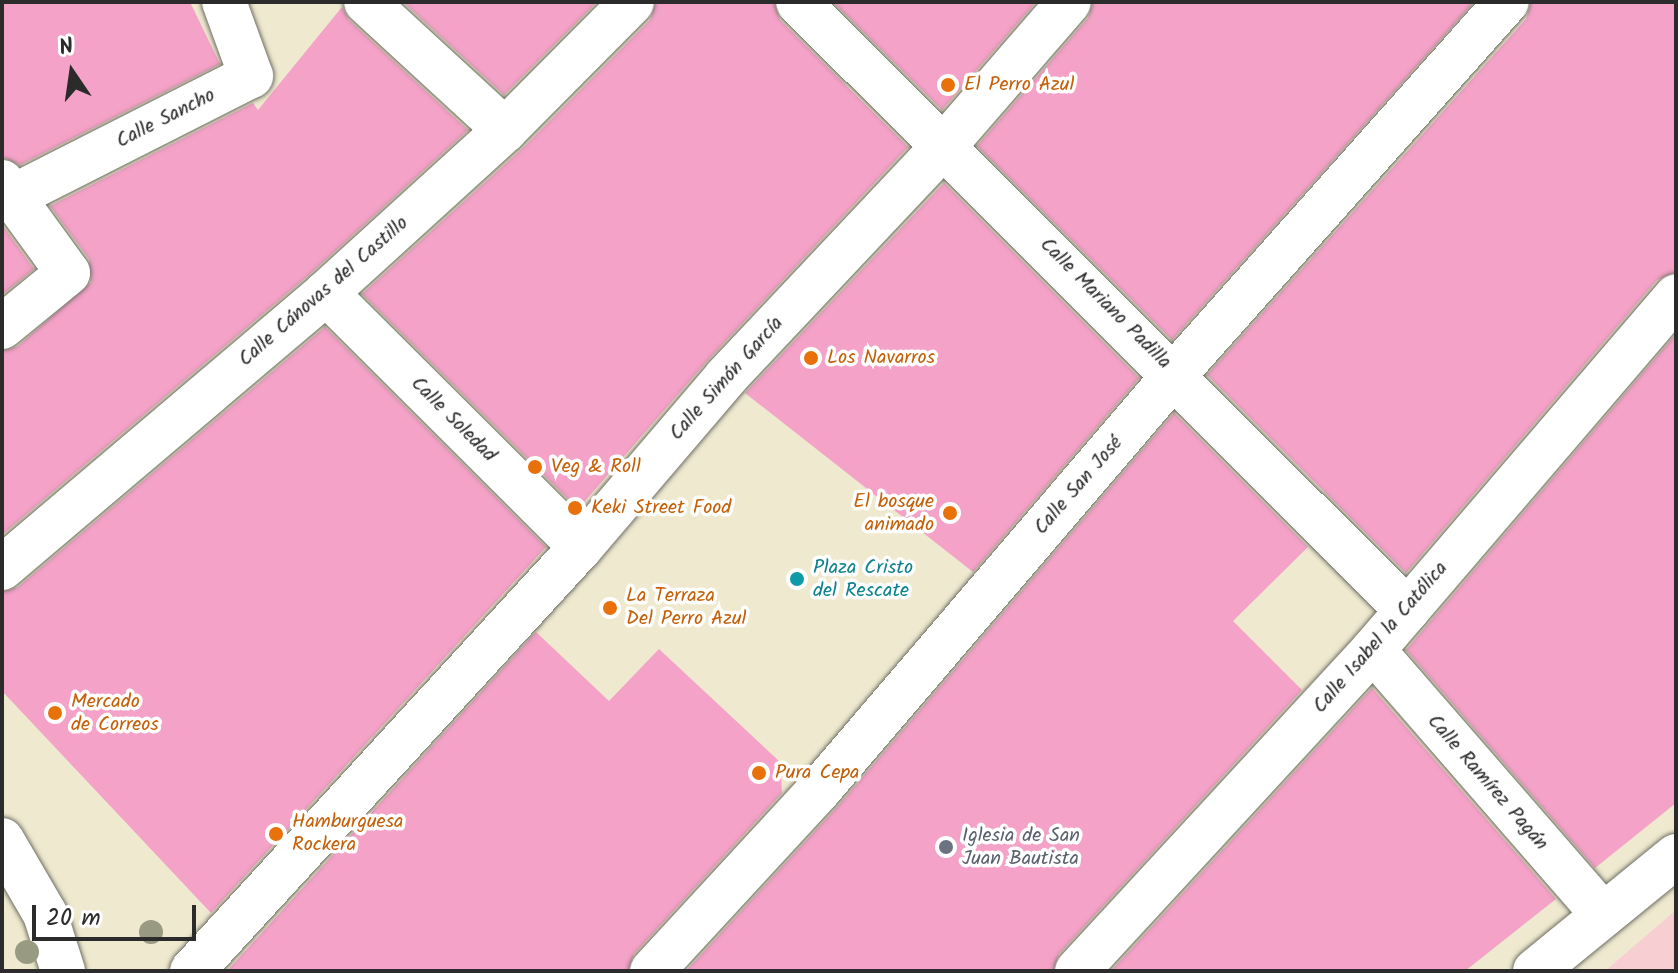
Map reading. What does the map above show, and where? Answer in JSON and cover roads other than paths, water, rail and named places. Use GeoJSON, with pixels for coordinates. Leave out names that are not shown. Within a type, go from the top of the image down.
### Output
{"type":"FeatureCollection","features":[{"type":"Feature","properties":{"kind":"street","name":"Calle Sancho"},"geometry":{"type":"LineString","coordinates":[[7,190],[251,76],[224,2]]}},
{"type":"Feature","properties":{"kind":"street"},"geometry":{"type":"LineString","coordinates":[[366,2],[505,130]]}},
{"type":"Feature","properties":{"kind":"street","name":"Calle Cánovas del Castillo"},"geometry":{"type":"LineString","coordinates":[[2,568],[326,293],[505,130],[632,2]]}},
{"type":"Feature","properties":{"kind":"street","name":"Calle Mariano Padilla"},"geometry":{"type":"LineString","coordinates":[[798,2],[1175,374],[1407,610]]}},
{"type":"Feature","properties":{"kind":"street","name":"Calle Simón García"},"geometry":{"type":"LineString","coordinates":[[192,971],[581,547],[726,377],[945,145],[1069,2]]}},
{"type":"Feature","properties":{"kind":"street","name":"Calle San José"},"geometry":{"type":"LineString","coordinates":[[652,971],[819,790],[1175,374],[1507,2]]}},
{"type":"Feature","properties":{"kind":"street"},"geometry":{"type":"LineString","coordinates":[[2,327],[68,273],[7,190]]}},
{"type":"Feature","properties":{"kind":"street","name":"Calle Soledad"},"geometry":{"type":"LineString","coordinates":[[326,293],[581,547]]}},
{"type":"Feature","properties":{"kind":"street","name":"Calle Isabel la Católica"},"geometry":{"type":"LineString","coordinates":[[1077,971],[1373,650],[1676,296]]}},
{"type":"Feature","properties":{"kind":"street","name":"Calle Ramírez Pagán"},"geometry":{"type":"LineString","coordinates":[[1373,650],[1603,915]]}},
{"type":"Feature","properties":{"kind":"street"},"geometry":{"type":"LineString","coordinates":[[2,840],[60,959]]}},
{"type":"Feature","properties":{"kind":"street"},"geometry":{"type":"LineString","coordinates":[[1535,971],[1676,856]]}},
{"type":"Feature","properties":{"kind":"place","name":"El Perro Azul"},"geometry":{"type":"Point","coordinates":[948,85]}},
{"type":"Feature","properties":{"kind":"place","name":"Los Navarros"},"geometry":{"type":"Point","coordinates":[811,358]}},
{"type":"Feature","properties":{"kind":"place","name":"Veg & Roll"},"geometry":{"type":"Point","coordinates":[535,467]}},
{"type":"Feature","properties":{"kind":"place","name":"Keki Street Food"},"geometry":{"type":"Point","coordinates":[575,508]}},
{"type":"Feature","properties":{"kind":"place","name":"El bosque animado"},"geometry":{"type":"Point","coordinates":[950,513]}},
{"type":"Feature","properties":{"kind":"place","name":"Plaza Cristo del Rescate"},"geometry":{"type":"Point","coordinates":[797,579]}},
{"type":"Feature","properties":{"kind":"place","name":"La Terraza Del Perro Azul"},"geometry":{"type":"Point","coordinates":[610,608]}},
{"type":"Feature","properties":{"kind":"place","name":"Mercado de Correos"},"geometry":{"type":"Point","coordinates":[55,713]}},
{"type":"Feature","properties":{"kind":"place","name":"Pura Cepa"},"geometry":{"type":"Point","coordinates":[759,773]}},
{"type":"Feature","properties":{"kind":"place","name":"Hamburguesa Rockera"},"geometry":{"type":"Point","coordinates":[276,834]}},
{"type":"Feature","properties":{"kind":"place","name":"Iglesia de San Juan Bautista"},"geometry":{"type":"Point","coordinates":[946,847]}}]}
